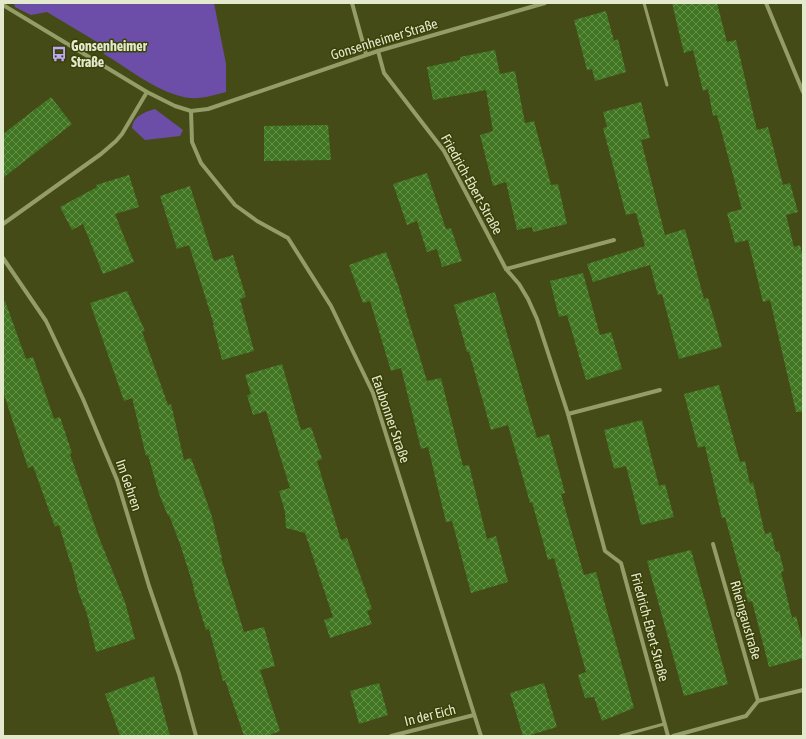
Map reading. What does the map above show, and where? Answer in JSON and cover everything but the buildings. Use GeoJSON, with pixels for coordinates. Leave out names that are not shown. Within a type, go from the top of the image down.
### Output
{"type":"FeatureCollection","features":[{"type":"Feature","properties":{"kind":"street"},"geometry":{"type":"LineString","coordinates":[[352,3],[366,54]]}},
{"type":"Feature","properties":{"kind":"street","name":"Gonsenheimer Straße"},"geometry":{"type":"LineString","coordinates":[[3,5],[147,92],[175,106],[191,111],[208,109],[366,54],[545,3]]}},
{"type":"Feature","properties":{"kind":"street"},"geometry":{"type":"LineString","coordinates":[[766,3],[803,92]]}},
{"type":"Feature","properties":{"kind":"street","name":"Friedrich-Ebert-Straße"},"geometry":{"type":"LineString","coordinates":[[378,51],[384,73],[444,151],[506,269],[522,289],[537,319],[568,414],[605,551],[621,563],[668,736]]}},
{"type":"Feature","properties":{"kind":"street"},"geometry":{"type":"LineString","coordinates":[[3,224],[101,154],[116,141],[122,134],[147,92]]}},
{"type":"Feature","properties":{"kind":"street","name":"Eaubonner Straße"},"geometry":{"type":"LineString","coordinates":[[191,111],[192,142],[201,163],[235,205],[257,221],[288,238],[331,306],[373,393],[481,736]]}},
{"type":"Feature","properties":{"kind":"street"},"geometry":{"type":"LineString","coordinates":[[506,269],[614,240]]}},
{"type":"Feature","properties":{"kind":"street","name":"Im Gehren"},"geometry":{"type":"LineString","coordinates":[[3,258],[46,321],[83,398],[117,480],[196,736]]}},
{"type":"Feature","properties":{"kind":"street"},"geometry":{"type":"LineString","coordinates":[[568,414],[660,390]]}},
{"type":"Feature","properties":{"kind":"street","name":"Rheingaustraße"},"geometry":{"type":"LineString","coordinates":[[713,544],[758,701]]}},
{"type":"Feature","properties":{"kind":"street"},"geometry":{"type":"LineString","coordinates":[[673,736],[746,716],[758,701],[803,690]]}},
{"type":"Feature","properties":{"kind":"street","name":"In der Eich"},"geometry":{"type":"LineString","coordinates":[[391,736],[474,715]]}},
{"type":"Feature","properties":{"kind":"lane"},"geometry":{"type":"LineString","coordinates":[[644,3],[667,86]]}},
{"type":"Feature","properties":{"kind":"lane"},"geometry":{"type":"LineString","coordinates":[[620,736],[664,724]]}},
{"type":"Feature","properties":{"kind":"shaded area"},"geometry":{"type":"Polygon","coordinates":[[[14,3],[214,3],[226,64],[226,92],[199,98],[190,98],[168,92],[157,87],[104,54],[102,45],[47,12],[31,15],[15,7],[14,3]]]}},
{"type":"Feature","properties":{"kind":"shaded area"},"geometry":{"type":"Polygon","coordinates":[[[155,109],[183,130],[180,136],[145,140],[132,128],[137,118],[144,113],[155,109]]]}},
{"type":"Feature","properties":{"kind":"place","name":"Gonsenheimer Straße"},"geometry":{"type":"Point","coordinates":[59,54]}}]}
